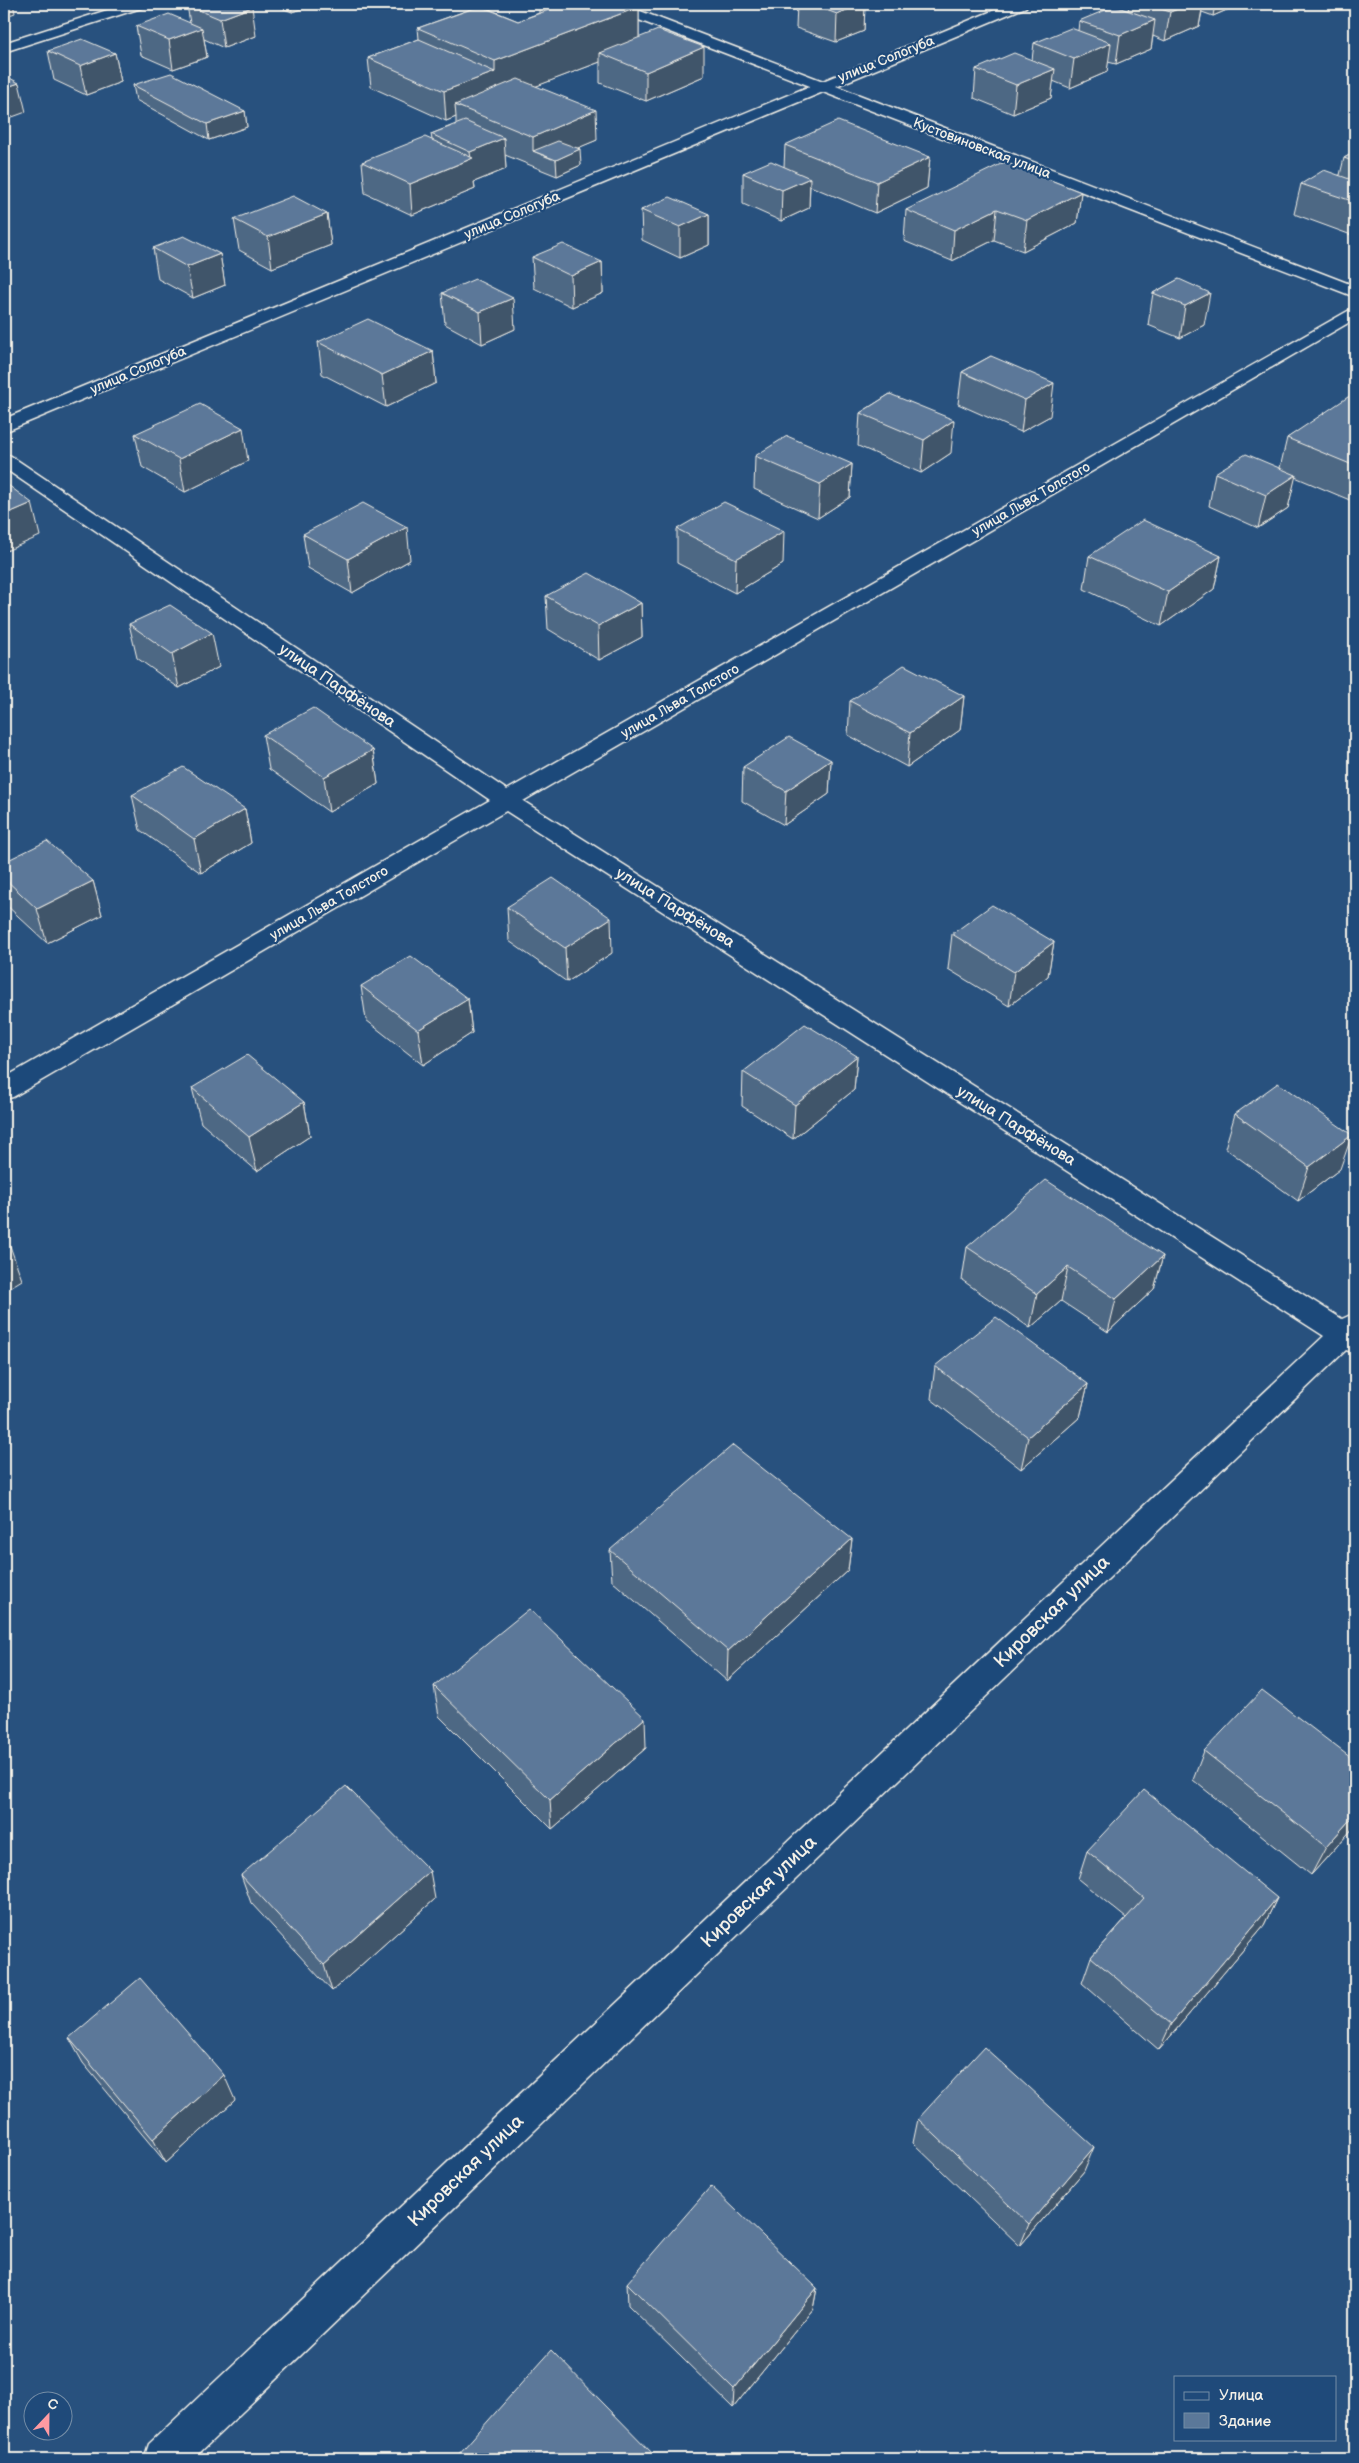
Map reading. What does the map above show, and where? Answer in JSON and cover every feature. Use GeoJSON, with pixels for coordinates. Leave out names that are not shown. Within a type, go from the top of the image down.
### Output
{"type":"FeatureCollection","features":[{"type":"Feature","properties":{"kind":"street"},"geometry":{"type":"LineString","coordinates":[[4,48],[139,4]]}},
{"type":"Feature","properties":{"kind":"street","name":"Кустовиновская улица"},"geometry":{"type":"LineString","coordinates":[[610,4],[1355,292]]}},
{"type":"Feature","properties":{"kind":"street","name":"улица Сологуба"},"geometry":{"type":"LineString","coordinates":[[4,426],[1021,4]]}},
{"type":"Feature","properties":{"kind":"street","name":"улица Льва Толстого"},"geometry":{"type":"LineString","coordinates":[[4,1090],[1355,312]]}},
{"type":"Feature","properties":{"kind":"street","name":"улица Парфёнова"},"geometry":{"type":"LineString","coordinates":[[4,460],[506,801],[1351,1334]]}},
{"type":"Feature","properties":{"kind":"street","name":"Кировская улица"},"geometry":{"type":"LineString","coordinates":[[164,2459],[1351,1334]]}},
{"type":"Feature","properties":{"kind":"building"},"geometry":{"type":"Polygon","coordinates":[[[244,4],[252,7],[220,19],[187,5],[244,4]]]}},
{"type":"Feature","properties":{"kind":"building"},"geometry":{"type":"Polygon","coordinates":[[[550,4],[631,4],[639,7],[495,61],[418,28],[480,6],[518,21],[557,7],[550,4]]]}},
{"type":"Feature","properties":{"kind":"building"},"geometry":{"type":"Polygon","coordinates":[[[810,4],[861,4],[837,14],[810,4]]]}},
{"type":"Feature","properties":{"kind":"building"},"geometry":{"type":"Polygon","coordinates":[[[1146,4],[1190,4],[1170,12],[1146,4]]]}},
{"type":"Feature","properties":{"kind":"building"},"geometry":{"type":"Polygon","coordinates":[[[1115,6],[1155,20],[1120,35],[1079,21],[1115,6]]]}},
{"type":"Feature","properties":{"kind":"building"},"geometry":{"type":"Polygon","coordinates":[[[169,14],[202,28],[169,40],[136,26],[169,14]]]}},
{"type":"Feature","properties":{"kind":"building"},"geometry":{"type":"Polygon","coordinates":[[[1071,28],[1111,43],[1074,59],[1034,43],[1071,28]]]}},
{"type":"Feature","properties":{"kind":"building"},"geometry":{"type":"Polygon","coordinates":[[[658,30],[704,47],[646,72],[600,53],[658,30]]]}},
{"type":"Feature","properties":{"kind":"building"},"geometry":{"type":"Polygon","coordinates":[[[82,39],[115,53],[80,66],[48,51],[82,39]]]}},
{"type":"Feature","properties":{"kind":"building"},"geometry":{"type":"Polygon","coordinates":[[[419,39],[495,72],[444,91],[368,58],[419,39]]]}},
{"type":"Feature","properties":{"kind":"building"},"geometry":{"type":"Polygon","coordinates":[[[1014,53],[1055,69],[1016,85],[976,69],[1014,53]]]}},
{"type":"Feature","properties":{"kind":"building"},"geometry":{"type":"Polygon","coordinates":[[[171,73],[245,111],[207,124],[133,85],[171,73]]]}},
{"type":"Feature","properties":{"kind":"building"},"geometry":{"type":"Polygon","coordinates":[[[4,75],[19,83],[4,88],[4,75]]]}},
{"type":"Feature","properties":{"kind":"building"},"geometry":{"type":"Polygon","coordinates":[[[518,79],[596,110],[533,137],[455,105],[518,79]]]}},
{"type":"Feature","properties":{"kind":"building"},"geometry":{"type":"Polygon","coordinates":[[[465,121],[504,138],[470,152],[431,134],[465,121]]]}},
{"type":"Feature","properties":{"kind":"building"},"geometry":{"type":"Polygon","coordinates":[[[838,121],[930,157],[877,182],[785,145],[838,121]]]}},
{"type":"Feature","properties":{"kind":"building"},"geometry":{"type":"Polygon","coordinates":[[[425,137],[473,158],[410,184],[362,162],[425,137]]]}},
{"type":"Feature","properties":{"kind":"building"},"geometry":{"type":"Polygon","coordinates":[[[558,141],[580,149],[556,160],[533,151],[558,141]]]}},
{"type":"Feature","properties":{"kind":"building"},"geometry":{"type":"Polygon","coordinates":[[[1355,152],[1355,162],[1344,158],[1355,152]]]}},
{"type":"Feature","properties":{"kind":"building"},"geometry":{"type":"Polygon","coordinates":[[[771,161],[810,178],[782,190],[743,173],[771,161]]]}},
{"type":"Feature","properties":{"kind":"building"},"geometry":{"type":"Polygon","coordinates":[[[1005,162],[1081,192],[1027,220],[997,209],[954,230],[906,210],[1005,162]]]}},
{"type":"Feature","properties":{"kind":"building"},"geometry":{"type":"Polygon","coordinates":[[[1324,170],[1355,181],[1355,202],[1301,184],[1324,170]]]}},
{"type":"Feature","properties":{"kind":"building"},"geometry":{"type":"Polygon","coordinates":[[[293,196],[327,214],[268,237],[234,219],[293,196]]]}},
{"type":"Feature","properties":{"kind":"building"},"geometry":{"type":"Polygon","coordinates":[[[670,197],[709,214],[680,227],[641,210],[670,197]]]}},
{"type":"Feature","properties":{"kind":"building"},"geometry":{"type":"Polygon","coordinates":[[[184,236],[220,254],[187,267],[153,248],[184,236]]]}},
{"type":"Feature","properties":{"kind":"building"},"geometry":{"type":"Polygon","coordinates":[[[563,244],[602,262],[571,276],[532,257],[563,244]]]}},
{"type":"Feature","properties":{"kind":"building"},"geometry":{"type":"Polygon","coordinates":[[[475,279],[513,298],[480,312],[442,293],[475,279]]]}},
{"type":"Feature","properties":{"kind":"building"},"geometry":{"type":"Polygon","coordinates":[[[1179,279],[1210,293],[1185,306],[1153,293],[1179,279]]]}},
{"type":"Feature","properties":{"kind":"building"},"geometry":{"type":"Polygon","coordinates":[[[368,319],[433,351],[382,375],[318,342],[368,319]]]}},
{"type":"Feature","properties":{"kind":"building"},"geometry":{"type":"Polygon","coordinates":[[[991,356],[1054,383],[1025,400],[962,372],[991,356]]]}},
{"type":"Feature","properties":{"kind":"building"},"geometry":{"type":"Polygon","coordinates":[[[890,394],[954,420],[924,440],[860,413],[890,394]]]}},
{"type":"Feature","properties":{"kind":"building"},"geometry":{"type":"Polygon","coordinates":[[[1351,395],[1355,397],[1355,466],[1287,438],[1351,395]]]}},
{"type":"Feature","properties":{"kind":"building"},"geometry":{"type":"Polygon","coordinates":[[[200,404],[243,428],[179,459],[135,434],[200,404]]]}},
{"type":"Feature","properties":{"kind":"building"},"geometry":{"type":"Polygon","coordinates":[[[787,436],[852,464],[820,484],[755,456],[787,436]]]}},
{"type":"Feature","properties":{"kind":"building"},"geometry":{"type":"Polygon","coordinates":[[[1246,454],[1296,475],[1266,495],[1215,473],[1246,454]]]}},
{"type":"Feature","properties":{"kind":"building"},"geometry":{"type":"Polygon","coordinates":[[[8,485],[32,503],[4,515],[4,487],[8,485]]]}},
{"type":"Feature","properties":{"kind":"building"},"geometry":{"type":"Polygon","coordinates":[[[724,502],[784,531],[736,559],[677,529],[724,502]]]}},
{"type":"Feature","properties":{"kind":"building"},"geometry":{"type":"Polygon","coordinates":[[[363,503],[407,527],[348,559],[303,534],[363,503]]]}},
{"type":"Feature","properties":{"kind":"building"},"geometry":{"type":"Polygon","coordinates":[[[1143,520],[1221,556],[1168,592],[1089,556],[1143,520]]]}},
{"type":"Feature","properties":{"kind":"building"},"geometry":{"type":"Polygon","coordinates":[[[589,573],[641,603],[598,626],[546,596],[589,573]]]}},
{"type":"Feature","properties":{"kind":"building"},"geometry":{"type":"Polygon","coordinates":[[[170,605],[212,633],[172,654],[129,624],[170,605]]]}},
{"type":"Feature","properties":{"kind":"building"},"geometry":{"type":"Polygon","coordinates":[[[904,665],[964,696],[910,733],[850,701],[904,665]]]}},
{"type":"Feature","properties":{"kind":"building"},"geometry":{"type":"Polygon","coordinates":[[[313,708],[373,750],[324,777],[263,735],[313,708]]]}},
{"type":"Feature","properties":{"kind":"building"},"geometry":{"type":"Polygon","coordinates":[[[789,737],[831,760],[786,791],[743,767],[789,737]]]}},
{"type":"Feature","properties":{"kind":"building"},"geometry":{"type":"Polygon","coordinates":[[[183,767],[245,809],[194,839],[132,795],[183,767]]]}},
{"type":"Feature","properties":{"kind":"building"},"geometry":{"type":"Polygon","coordinates":[[[47,841],[93,881],[37,909],[4,878],[4,862],[47,841]]]}},
{"type":"Feature","properties":{"kind":"building"},"geometry":{"type":"Polygon","coordinates":[[[553,878],[611,918],[565,948],[507,907],[553,878]]]}},
{"type":"Feature","properties":{"kind":"building"},"geometry":{"type":"Polygon","coordinates":[[[992,905],[1054,942],[1014,972],[952,934],[992,905]]]}},
{"type":"Feature","properties":{"kind":"building"},"geometry":{"type":"Polygon","coordinates":[[[411,956],[468,999],[418,1030],[361,986],[411,956]]]}},
{"type":"Feature","properties":{"kind":"building"},"geometry":{"type":"Polygon","coordinates":[[[805,1024],[857,1056],[795,1105],[743,1072],[805,1024]]]}},
{"type":"Feature","properties":{"kind":"building"},"geometry":{"type":"Polygon","coordinates":[[[247,1055],[304,1102],[249,1137],[192,1088],[247,1055]]]}},
{"type":"Feature","properties":{"kind":"building"},"geometry":{"type":"Polygon","coordinates":[[[1278,1083],[1352,1135],[1309,1167],[1235,1114],[1278,1083]]]}},
{"type":"Feature","properties":{"kind":"building"},"geometry":{"type":"Polygon","coordinates":[[[1046,1180],[1163,1256],[1116,1299],[1068,1267],[1037,1294],[967,1247],[1046,1180]]]}},
{"type":"Feature","properties":{"kind":"building"},"geometry":{"type":"Polygon","coordinates":[[[4,1240],[10,1246],[4,1250],[4,1240]]]}},
{"type":"Feature","properties":{"kind":"building"},"geometry":{"type":"Polygon","coordinates":[[[996,1317],[1088,1384],[1028,1437],[935,1366],[996,1317]]]}},
{"type":"Feature","properties":{"kind":"building"},"geometry":{"type":"Polygon","coordinates":[[[733,1445],[852,1539],[728,1651],[610,1550],[733,1445]]]}},
{"type":"Feature","properties":{"kind":"building"},"geometry":{"type":"Polygon","coordinates":[[[529,1609],[645,1718],[550,1800],[434,1686],[529,1609]]]}},
{"type":"Feature","properties":{"kind":"building"},"geometry":{"type":"Polygon","coordinates":[[[1262,1690],[1355,1761],[1355,1814],[1326,1847],[1204,1751],[1262,1690]]]}},
{"type":"Feature","properties":{"kind":"building"},"geometry":{"type":"Polygon","coordinates":[[[346,1786],[430,1871],[324,1965],[241,1875],[346,1786]]]}},
{"type":"Feature","properties":{"kind":"building"},"geometry":{"type":"Polygon","coordinates":[[[1144,1790],[1277,1898],[1171,2024],[1091,1957],[1144,1898],[1087,1851],[1144,1790]]]}},
{"type":"Feature","properties":{"kind":"building"},"geometry":{"type":"Polygon","coordinates":[[[140,1978],[224,2075],[153,2139],[69,2038],[140,1978]]]}},
{"type":"Feature","properties":{"kind":"building"},"geometry":{"type":"Polygon","coordinates":[[[984,2047],[1094,2147],[1029,2224],[918,2119],[984,2047]]]}},
{"type":"Feature","properties":{"kind":"building"},"geometry":{"type":"Polygon","coordinates":[[[711,2186],[817,2288],[734,2389],[627,2283],[711,2186]]]}},
{"type":"Feature","properties":{"kind":"building"},"geometry":{"type":"Polygon","coordinates":[[[551,2350],[658,2459],[460,2459],[457,2456],[551,2350]]]}}]}
